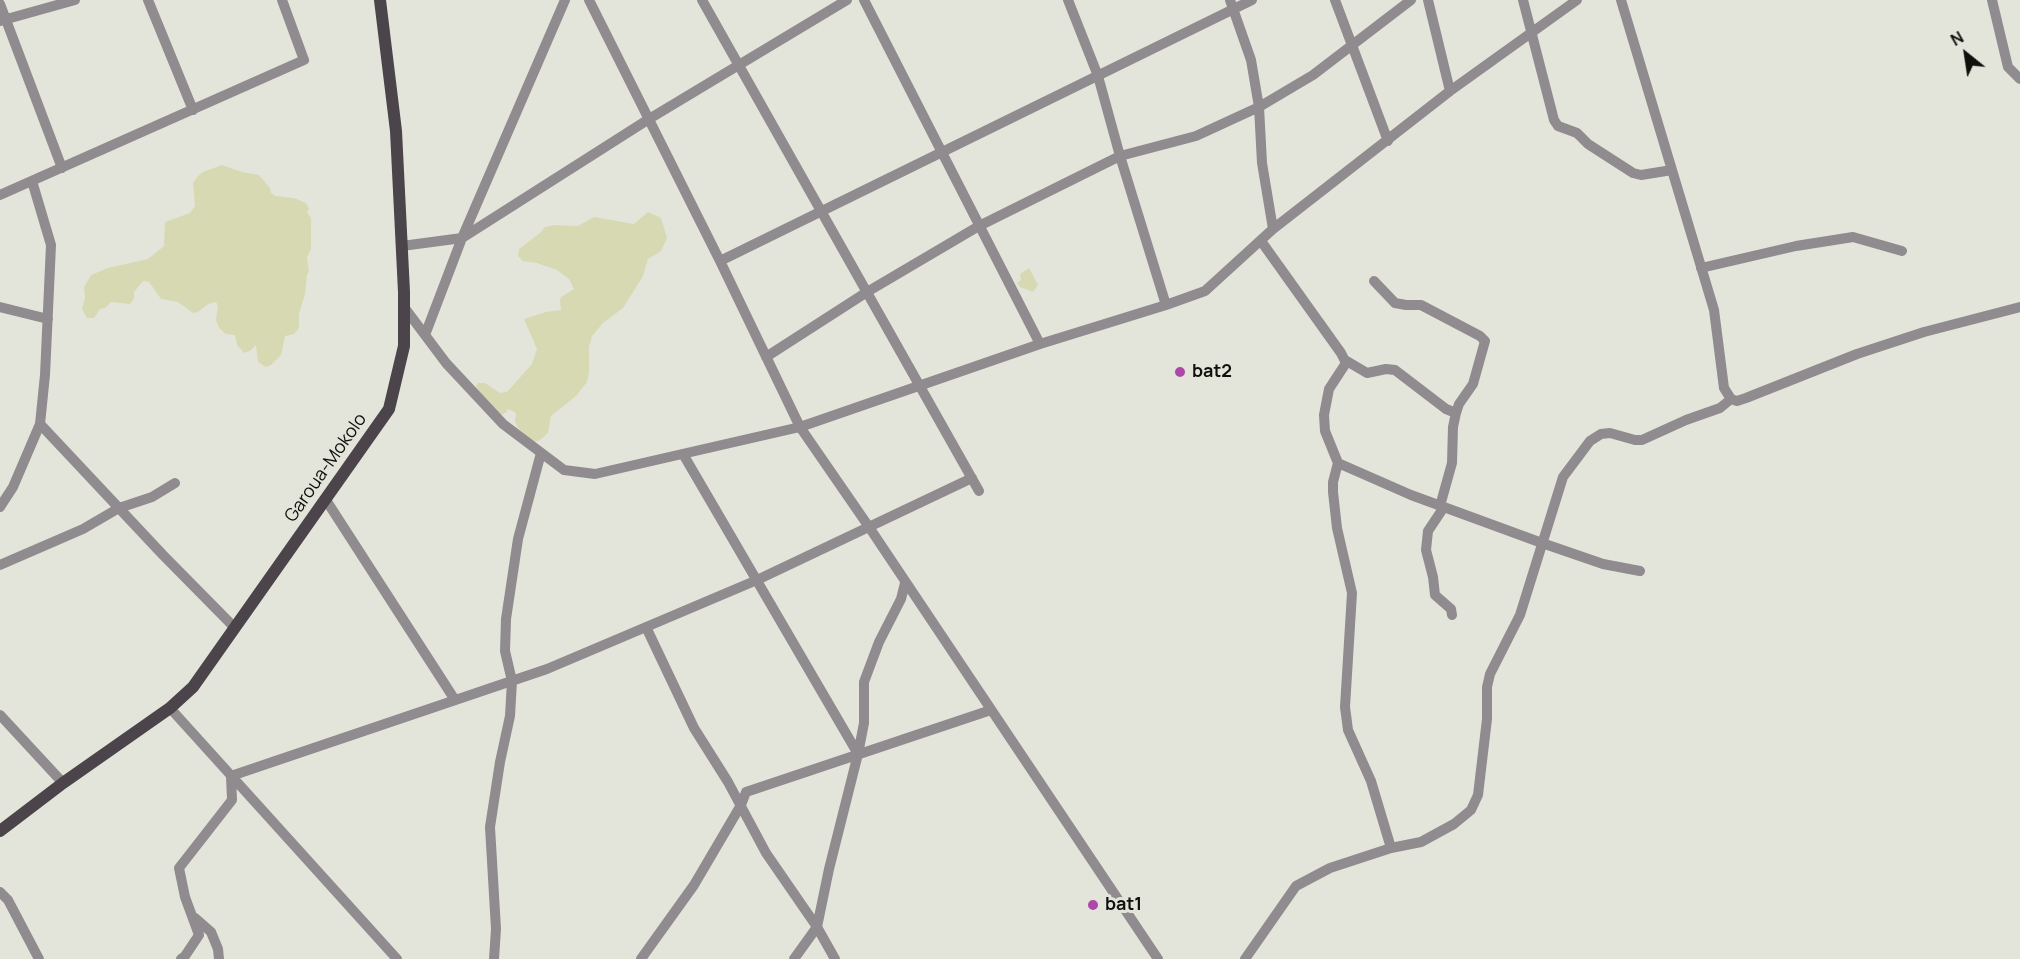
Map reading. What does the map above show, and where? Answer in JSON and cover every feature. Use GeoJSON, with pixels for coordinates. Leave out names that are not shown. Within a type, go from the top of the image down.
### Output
{"type":"FeatureCollection","features":[{"type":"Feature","properties":{"kind":"main road","name":"Garoua-Mokolo"},"geometry":{"type":"LineString","coordinates":[[0,831],[63,783],[170,708],[193,687],[389,409],[404,346],[404,307],[396,131],[380,0]]}},
{"type":"Feature","properties":{"kind":"street"},"geometry":{"type":"LineString","coordinates":[[3,20],[75,0]]}},
{"type":"Feature","properties":{"kind":"street"},"geometry":{"type":"LineString","coordinates":[[148,0],[193,110]]}},
{"type":"Feature","properties":{"kind":"street"},"geometry":{"type":"LineString","coordinates":[[0,195],[304,60],[282,0]]}},
{"type":"Feature","properties":{"kind":"street"},"geometry":{"type":"LineString","coordinates":[[425,335],[462,238],[565,0]]}},
{"type":"Feature","properties":{"kind":"street"},"geometry":{"type":"LineString","coordinates":[[589,0],[720,261],[800,427],[1158,959]]}},
{"type":"Feature","properties":{"kind":"street"},"geometry":{"type":"LineString","coordinates":[[702,0],[979,491]]}},
{"type":"Feature","properties":{"kind":"street"},"geometry":{"type":"LineString","coordinates":[[402,246],[462,238],[649,119],[847,0]]}},
{"type":"Feature","properties":{"kind":"street"},"geometry":{"type":"LineString","coordinates":[[864,0],[1040,344]]}},
{"type":"Feature","properties":{"kind":"street"},"geometry":{"type":"LineString","coordinates":[[1068,0],[1098,76],[1166,305]]}},
{"type":"Feature","properties":{"kind":"street"},"geometry":{"type":"LineString","coordinates":[[720,261],[1098,76],[1232,4],[1252,0]]}},
{"type":"Feature","properties":{"kind":"street"},"geometry":{"type":"LineString","coordinates":[[1335,0],[1388,141]]}},
{"type":"Feature","properties":{"kind":"street"},"geometry":{"type":"LineString","coordinates":[[766,357],[867,292],[979,226],[1120,156],[1196,136],[1260,107],[1313,75],[1411,0]]}},
{"type":"Feature","properties":{"kind":"street"},"geometry":{"type":"LineString","coordinates":[[1428,0],[1450,91]]}},
{"type":"Feature","properties":{"kind":"street"},"geometry":{"type":"LineString","coordinates":[[1523,0],[1554,120],[1558,126],[1577,133],[1588,144],[1633,173],[1641,175],[1672,170]]}},
{"type":"Feature","properties":{"kind":"street"},"geometry":{"type":"LineString","coordinates":[[404,307],[446,363],[503,424],[564,470],[595,474],[800,427],[1040,344],[1205,291],[1273,229],[1450,91],[1577,0]]}},
{"type":"Feature","properties":{"kind":"street"},"geometry":{"type":"LineString","coordinates":[[1621,0],[1714,310],[1724,388],[1731,399],[1737,401],[1746,398],[1857,354],[1913,336],[1994,312],[2020,307]]}},
{"type":"Feature","properties":{"kind":"street"},"geometry":{"type":"LineString","coordinates":[[1992,0],[2008,67],[2020,79]]}},
{"type":"Feature","properties":{"kind":"street"},"geometry":{"type":"LineString","coordinates":[[0,4],[3,20],[62,168]]}},
{"type":"Feature","properties":{"kind":"street"},"geometry":{"type":"LineString","coordinates":[[1232,4],[1247,44],[1260,107],[1262,163],[1273,229]]}},
{"type":"Feature","properties":{"kind":"street"},"geometry":{"type":"LineString","coordinates":[[0,507],[13,487],[40,424],[45,375],[51,245],[32,181]]}},
{"type":"Feature","properties":{"kind":"street"},"geometry":{"type":"LineString","coordinates":[[1701,268],[1796,246],[1852,237],[1902,250]]}},
{"type":"Feature","properties":{"kind":"street"},"geometry":{"type":"LineString","coordinates":[[1261,241],[1345,360],[1367,373],[1386,369],[1395,370],[1446,409],[1456,413]]}},
{"type":"Feature","properties":{"kind":"street"},"geometry":{"type":"LineString","coordinates":[[1374,281],[1395,303],[1406,306],[1421,305],[1485,340],[1473,384],[1459,404],[1456,413],[1452,463],[1442,506],[1428,531],[1426,550],[1435,595],[1450,609],[1452,615]]}},
{"type":"Feature","properties":{"kind":"street"},"geometry":{"type":"LineString","coordinates":[[0,307],[48,319]]}},
{"type":"Feature","properties":{"kind":"street"},"geometry":{"type":"LineString","coordinates":[[1345,360],[1346,364],[1329,389],[1324,415],[1326,432],[1338,463],[1333,482],[1336,519],[1353,593],[1346,714],[1348,730],[1371,781],[1391,848]]}},
{"type":"Feature","properties":{"kind":"street"},"geometry":{"type":"LineString","coordinates":[[1245,959],[1296,886],[1330,868],[1391,848],[1421,842],[1464,817],[1475,802],[1484,748],[1488,680],[1520,615],[1563,477],[1590,441],[1601,434],[1610,433],[1642,440],[1686,420],[1720,408],[1731,399]]}},
{"type":"Feature","properties":{"kind":"street"},"geometry":{"type":"LineString","coordinates":[[40,424],[235,628]]}},
{"type":"Feature","properties":{"kind":"street"},"geometry":{"type":"LineString","coordinates":[[494,959],[496,929],[490,827],[510,716],[512,681],[505,651],[506,619],[518,539],[541,453]]}},
{"type":"Feature","properties":{"kind":"street"},"geometry":{"type":"LineString","coordinates":[[683,454],[858,754]]}},
{"type":"Feature","properties":{"kind":"street"},"geometry":{"type":"LineString","coordinates":[[1338,463],[1385,485],[1542,543],[1603,564],[1640,571]]}},
{"type":"Feature","properties":{"kind":"street"},"geometry":{"type":"LineString","coordinates":[[231,776],[547,669],[757,580],[972,478]]}},
{"type":"Feature","properties":{"kind":"street"},"geometry":{"type":"LineString","coordinates":[[0,565],[83,529],[119,508],[152,496],[175,483]]}},
{"type":"Feature","properties":{"kind":"street"},"geometry":{"type":"LineString","coordinates":[[326,500],[455,700]]}},
{"type":"Feature","properties":{"kind":"street"},"geometry":{"type":"LineString","coordinates":[[794,959],[816,927],[858,754],[864,723],[864,682],[879,642],[901,599],[905,583]]}},
{"type":"Feature","properties":{"kind":"street"},"geometry":{"type":"LineString","coordinates":[[646,627],[694,728],[741,805],[766,853],[835,959]]}},
{"type":"Feature","properties":{"kind":"street"},"geometry":{"type":"LineString","coordinates":[[170,708],[397,959]]}},
{"type":"Feature","properties":{"kind":"street"},"geometry":{"type":"LineString","coordinates":[[641,959],[694,885],[741,805],[746,792],[991,710]]}},
{"type":"Feature","properties":{"kind":"street"},"geometry":{"type":"LineString","coordinates":[[0,714],[63,783]]}},
{"type":"Feature","properties":{"kind":"street"},"geometry":{"type":"LineString","coordinates":[[181,959],[200,934],[185,897],[179,868],[232,800],[231,776]]}},
{"type":"Feature","properties":{"kind":"street"},"geometry":{"type":"LineString","coordinates":[[0,892],[8,900],[39,959]]}},
{"type":"Feature","properties":{"kind":"street"},"geometry":{"type":"LineString","coordinates":[[195,918],[211,932],[218,949],[219,959]]}},
{"type":"Feature","properties":{"kind":"green space"},"geometry":{"type":"Polygon","coordinates":[[[222,165],[259,175],[275,196],[294,198],[306,203],[309,209],[307,212],[311,218],[311,249],[307,257],[309,272],[299,314],[299,328],[294,334],[285,336],[281,355],[266,367],[258,362],[256,345],[244,353],[237,345],[235,335],[226,334],[219,328],[216,320],[218,306],[216,302],[193,313],[178,302],[161,299],[149,282],[143,281],[134,292],[134,298],[130,304],[111,302],[105,308],[100,309],[94,318],[87,318],[82,309],[85,298],[84,287],[91,275],[108,268],[148,259],[164,246],[165,222],[190,213],[195,206],[193,183],[197,177],[203,172],[222,165]]]}},
{"type":"Feature","properties":{"kind":"green space"},"geometry":{"type":"Polygon","coordinates":[[[648,212],[661,218],[667,238],[661,251],[648,259],[643,276],[623,308],[603,323],[592,336],[587,382],[576,396],[551,416],[548,433],[540,440],[533,442],[518,428],[515,422],[515,412],[507,409],[507,412],[501,415],[480,396],[476,386],[478,383],[485,383],[500,393],[507,392],[532,364],[537,349],[524,319],[561,310],[561,297],[574,289],[569,279],[557,270],[523,261],[518,256],[519,249],[545,227],[578,226],[594,217],[634,224],[648,212]]]}},
{"type":"Feature","properties":{"kind":"green space"},"geometry":{"type":"Polygon","coordinates":[[[1029,268],[1038,285],[1033,292],[1020,287],[1017,283],[1021,280],[1020,274],[1029,268]]]}},
{"type":"Feature","properties":{"kind":"place","name":"bat2"},"geometry":{"type":"Point","coordinates":[1180,372]}},
{"type":"Feature","properties":{"kind":"place","name":"bat1"},"geometry":{"type":"Point","coordinates":[1093,905]}}]}
